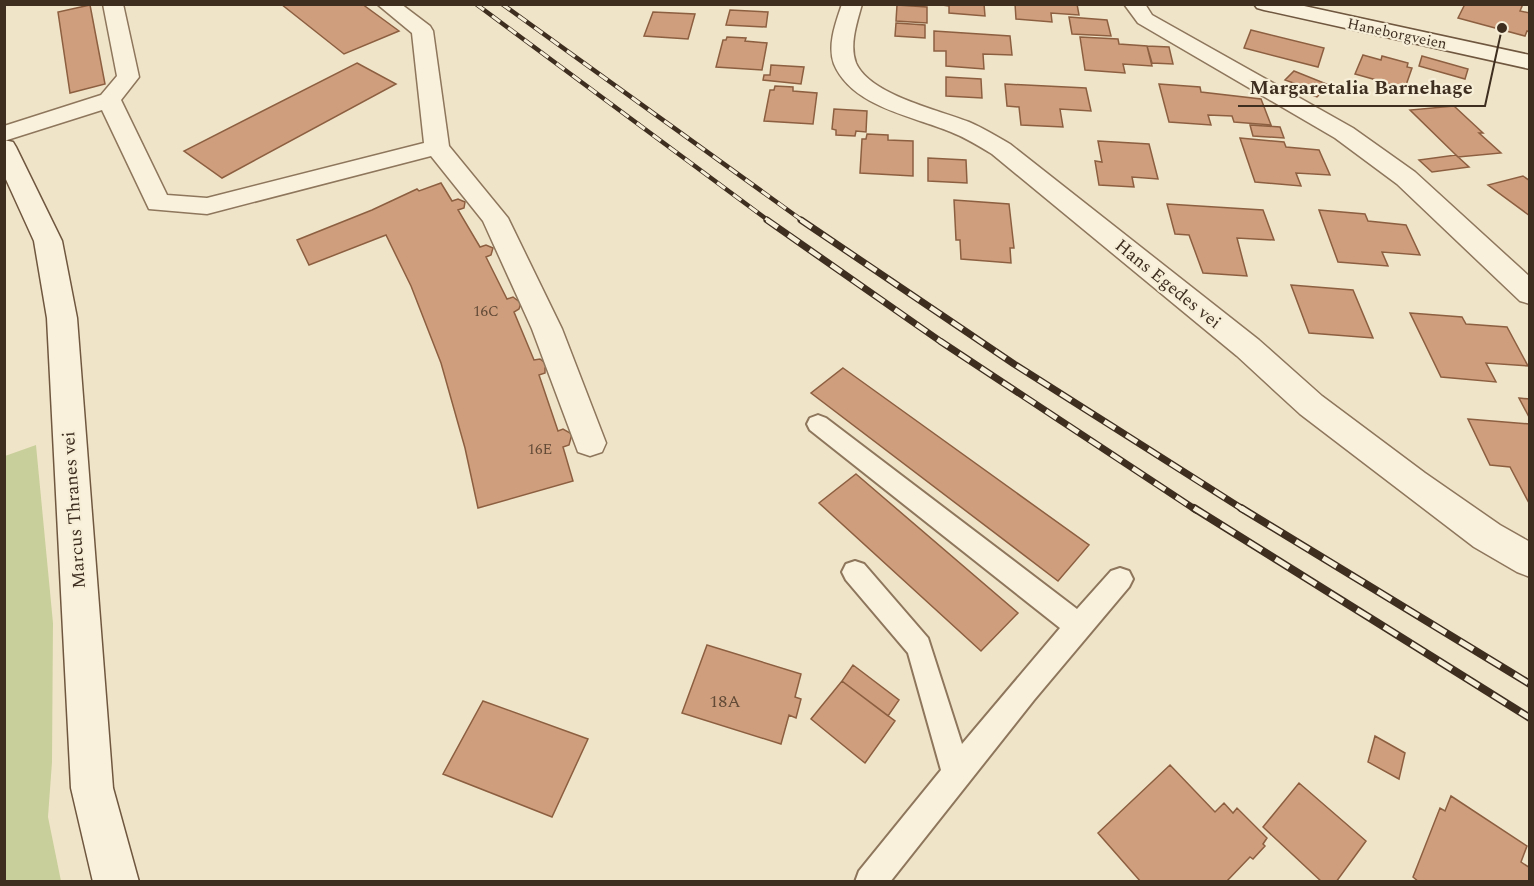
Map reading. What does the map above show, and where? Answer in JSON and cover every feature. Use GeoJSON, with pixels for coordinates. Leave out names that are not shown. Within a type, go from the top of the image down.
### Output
{"type":"FeatureCollection","features":[{"type":"Feature","properties":{"kind":"street"},"geometry":{"type":"LineString","coordinates":[[4,134],[109,100],[128,77],[113,4]]}},
{"type":"Feature","properties":{"kind":"street"},"geometry":{"type":"LineString","coordinates":[[387,4],[422,31],[437,147],[495,218],[547,329],[590,443]]}},
{"type":"Feature","properties":{"kind":"street","name":"Hans Egedes vei"},"geometry":{"type":"LineString","coordinates":[[852,4],[842,48],[846,65],[852,75],[878,95],[959,126],[1001,149],[1248,348],[1311,405],[1487,536],[1530,561]]}},
{"type":"Feature","properties":{"kind":"street"},"geometry":{"type":"LineString","coordinates":[[1134,4],[1145,19],[1344,133],[1406,178],[1530,294]]}},
{"type":"Feature","properties":{"kind":"street","name":"Haneborgveien"},"geometry":{"type":"LineString","coordinates":[[1264,4],[1530,62]]}},
{"type":"Feature","properties":{"kind":"street"},"geometry":{"type":"LineString","coordinates":[[109,100],[158,202],[207,206],[437,147]]}},
{"type":"Feature","properties":{"kind":"street","name":"Marcus Thranes vei"},"geometry":{"type":"LineString","coordinates":[[4,147],[48,241],[62,318],[92,788],[116,882]]}},
{"type":"Feature","properties":{"kind":"lane"},"geometry":{"type":"LineString","coordinates":[[818,424],[1078,627]]}},
{"type":"Feature","properties":{"kind":"lane"},"geometry":{"type":"LineString","coordinates":[[855,572],[919,647],[956,773]]}},
{"type":"Feature","properties":{"kind":"lane"},"geometry":{"type":"LineString","coordinates":[[870,882],[956,773],[1120,579]]}},
{"type":"Feature","properties":{"kind":"green space"},"geometry":{"type":"Polygon","coordinates":[[[36,445],[53,623],[52,762],[48,817],[61,881],[5,881],[5,456],[36,445]]]}},
{"type":"Feature","properties":{"kind":"building"},"geometry":{"type":"Polygon","coordinates":[[[281,4],[362,4],[399,31],[344,54],[281,4]]]}},
{"type":"Feature","properties":{"kind":"building"},"geometry":{"type":"Polygon","coordinates":[[[935,4],[984,4],[985,16],[949,13],[949,6],[935,4]]]}},
{"type":"Feature","properties":{"kind":"building"},"geometry":{"type":"Polygon","coordinates":[[[1015,4],[1077,4],[1079,15],[1051,13],[1052,22],[1016,19],[1015,4]]]}},
{"type":"Feature","properties":{"kind":"building"},"geometry":{"type":"Polygon","coordinates":[[[1465,4],[1523,4],[1520,11],[1530,13],[1530,32],[1527,31],[1525,36],[1458,18],[1465,4]]]}},
{"type":"Feature","properties":{"kind":"building"},"geometry":{"type":"Polygon","coordinates":[[[90,5],[105,84],[70,93],[58,12],[90,5]]]}},
{"type":"Feature","properties":{"kind":"building"},"geometry":{"type":"Polygon","coordinates":[[[897,5],[927,7],[927,23],[896,21],[897,5]]]}},
{"type":"Feature","properties":{"kind":"building"},"geometry":{"type":"Polygon","coordinates":[[[730,10],[768,12],[766,27],[726,25],[730,10]]]}},
{"type":"Feature","properties":{"kind":"building"},"geometry":{"type":"Polygon","coordinates":[[[653,12],[695,14],[688,39],[644,36],[653,12]]]}},
{"type":"Feature","properties":{"kind":"building"},"geometry":{"type":"Polygon","coordinates":[[[1069,17],[1107,20],[1111,36],[1072,34],[1069,17]]]}},
{"type":"Feature","properties":{"kind":"building"},"geometry":{"type":"Polygon","coordinates":[[[896,23],[925,25],[925,38],[895,36],[896,23]]]}},
{"type":"Feature","properties":{"kind":"building"},"geometry":{"type":"Polygon","coordinates":[[[1251,30],[1324,48],[1318,67],[1244,48],[1251,30]]]}},
{"type":"Feature","properties":{"kind":"building"},"geometry":{"type":"Polygon","coordinates":[[[934,31],[1010,36],[1012,55],[983,54],[984,69],[946,66],[946,51],[934,51],[934,31]]]}},
{"type":"Feature","properties":{"kind":"building"},"geometry":{"type":"Polygon","coordinates":[[[727,37],[746,38],[745,41],[767,43],[762,70],[716,67],[723,40],[727,37]]]}},
{"type":"Feature","properties":{"kind":"building"},"geometry":{"type":"Polygon","coordinates":[[[1080,37],[1118,39],[1119,44],[1147,46],[1152,66],[1123,64],[1125,73],[1085,70],[1080,37]]]}},
{"type":"Feature","properties":{"kind":"building"},"geometry":{"type":"Polygon","coordinates":[[[1147,46],[1169,47],[1173,64],[1152,63],[1147,46]]]}},
{"type":"Feature","properties":{"kind":"building"},"geometry":{"type":"Polygon","coordinates":[[[1363,55],[1381,60],[1382,56],[1408,63],[1407,67],[1412,68],[1405,88],[1355,74],[1363,55]]]}},
{"type":"Feature","properties":{"kind":"building"},"geometry":{"type":"Polygon","coordinates":[[[1422,56],[1468,69],[1465,79],[1419,66],[1422,56]]]}},
{"type":"Feature","properties":{"kind":"building"},"geometry":{"type":"Polygon","coordinates":[[[357,63],[396,84],[222,178],[184,151],[357,63]]]}},
{"type":"Feature","properties":{"kind":"building"},"geometry":{"type":"Polygon","coordinates":[[[771,65],[804,67],[801,84],[763,80],[764,75],[770,75],[771,65]]]}},
{"type":"Feature","properties":{"kind":"building"},"geometry":{"type":"Polygon","coordinates":[[[1294,71],[1329,85],[1317,97],[1301,91],[1305,87],[1285,80],[1294,71]]]}},
{"type":"Feature","properties":{"kind":"building"},"geometry":{"type":"Polygon","coordinates":[[[946,77],[981,79],[982,98],[946,96],[946,77]]]}},
{"type":"Feature","properties":{"kind":"building"},"geometry":{"type":"Polygon","coordinates":[[[1005,84],[1086,88],[1091,111],[1060,109],[1063,127],[1021,125],[1019,107],[1007,106],[1005,84]]]}},
{"type":"Feature","properties":{"kind":"building"},"geometry":{"type":"Polygon","coordinates":[[[1159,84],[1200,87],[1201,92],[1261,99],[1271,125],[1234,122],[1232,116],[1208,115],[1211,125],[1169,122],[1159,84]]]}},
{"type":"Feature","properties":{"kind":"building"},"geometry":{"type":"Polygon","coordinates":[[[775,86],[793,87],[793,91],[817,93],[813,124],[764,121],[770,90],[774,90],[775,86]]]}},
{"type":"Feature","properties":{"kind":"building"},"geometry":{"type":"Polygon","coordinates":[[[1454,106],[1501,153],[1458,157],[1410,110],[1454,106]]]}},
{"type":"Feature","properties":{"kind":"building"},"geometry":{"type":"Polygon","coordinates":[[[834,109],[867,111],[866,132],[856,131],[855,136],[836,135],[836,130],[832,129],[834,109]]]}},
{"type":"Feature","properties":{"kind":"building"},"geometry":{"type":"Polygon","coordinates":[[[1250,125],[1280,127],[1284,138],[1253,136],[1250,125]]]}},
{"type":"Feature","properties":{"kind":"building"},"geometry":{"type":"Polygon","coordinates":[[[867,134],[888,135],[888,140],[913,141],[913,176],[860,173],[862,139],[866,139],[867,134]]]}},
{"type":"Feature","properties":{"kind":"building"},"geometry":{"type":"Polygon","coordinates":[[[1240,138],[1284,142],[1286,147],[1319,150],[1330,175],[1296,173],[1301,186],[1255,182],[1240,138]]]}},
{"type":"Feature","properties":{"kind":"building"},"geometry":{"type":"Polygon","coordinates":[[[1098,141],[1149,144],[1158,179],[1132,177],[1134,187],[1099,185],[1095,161],[1102,162],[1098,141]]]}},
{"type":"Feature","properties":{"kind":"building"},"geometry":{"type":"Polygon","coordinates":[[[1456,155],[1469,167],[1432,172],[1419,160],[1456,155]]]}},
{"type":"Feature","properties":{"kind":"building"},"geometry":{"type":"Polygon","coordinates":[[[928,158],[966,160],[967,183],[928,181],[928,158]]]}},
{"type":"Feature","properties":{"kind":"building"},"geometry":{"type":"Polygon","coordinates":[[[1523,176],[1530,181],[1530,216],[1488,185],[1523,176]]]}},
{"type":"Feature","properties":{"kind":"building"},"geometry":{"type":"Polygon","coordinates":[[[441,183],[452,201],[458,199],[465,202],[464,208],[458,210],[480,247],[486,245],[493,248],[491,255],[486,257],[507,299],[513,297],[521,303],[519,309],[514,312],[534,360],[540,359],[548,365],[545,373],[539,375],[558,431],[563,429],[572,434],[569,445],[563,447],[573,481],[478,508],[465,448],[441,363],[411,286],[386,235],[309,265],[297,240],[417,189],[419,191],[441,183]]]}},
{"type":"Feature","properties":{"kind":"building"},"geometry":{"type":"Polygon","coordinates":[[[954,200],[1009,204],[1014,248],[1010,248],[1011,263],[961,259],[960,240],[956,240],[954,200]]]}},
{"type":"Feature","properties":{"kind":"building"},"geometry":{"type":"Polygon","coordinates":[[[1167,204],[1263,210],[1274,240],[1237,238],[1247,276],[1203,273],[1189,235],[1175,234],[1167,204]]]}},
{"type":"Feature","properties":{"kind":"building"},"geometry":{"type":"Polygon","coordinates":[[[1319,210],[1365,214],[1368,221],[1406,225],[1420,255],[1382,252],[1388,266],[1338,262],[1319,210]]]}},
{"type":"Feature","properties":{"kind":"building"},"geometry":{"type":"Polygon","coordinates":[[[1291,285],[1353,290],[1373,338],[1309,333],[1291,285]]]}},
{"type":"Feature","properties":{"kind":"building"},"geometry":{"type":"Polygon","coordinates":[[[1410,313],[1462,317],[1466,324],[1507,327],[1528,366],[1486,363],[1496,382],[1441,377],[1410,313]]]}},
{"type":"Feature","properties":{"kind":"building"},"geometry":{"type":"Polygon","coordinates":[[[843,368],[1089,545],[1058,581],[811,393],[843,368]]]}},
{"type":"Feature","properties":{"kind":"building"},"geometry":{"type":"Polygon","coordinates":[[[1519,398],[1530,399],[1530,417],[1529,417],[1519,398]]]}},
{"type":"Feature","properties":{"kind":"building"},"geometry":{"type":"Polygon","coordinates":[[[1468,419],[1530,424],[1530,505],[1510,467],[1490,465],[1468,419]]]}},
{"type":"Feature","properties":{"kind":"building"},"geometry":{"type":"Polygon","coordinates":[[[856,474],[1018,613],[981,651],[819,503],[856,474]]]}},
{"type":"Feature","properties":{"kind":"building"},"geometry":{"type":"Polygon","coordinates":[[[707,645],[801,674],[795,697],[801,699],[796,718],[789,715],[781,744],[682,713],[707,645]]]}},
{"type":"Feature","properties":{"kind":"building"},"geometry":{"type":"Polygon","coordinates":[[[853,665],[899,700],[888,716],[842,681],[853,665]]]}},
{"type":"Feature","properties":{"kind":"building"},"geometry":{"type":"Polygon","coordinates":[[[842,681],[895,721],[865,763],[811,719],[842,681]]]}},
{"type":"Feature","properties":{"kind":"building"},"geometry":{"type":"Polygon","coordinates":[[[483,701],[588,739],[552,817],[443,774],[483,701]]]}},
{"type":"Feature","properties":{"kind":"building"},"geometry":{"type":"Polygon","coordinates":[[[1375,736],[1405,753],[1399,779],[1368,762],[1375,736]]]}},
{"type":"Feature","properties":{"kind":"building"},"geometry":{"type":"Polygon","coordinates":[[[1170,765],[1215,812],[1224,803],[1233,813],[1237,808],[1267,838],[1263,844],[1265,846],[1253,859],[1250,857],[1226,882],[1141,882],[1098,833],[1170,765]]]}},
{"type":"Feature","properties":{"kind":"building"},"geometry":{"type":"Polygon","coordinates":[[[1299,783],[1366,841],[1336,882],[1322,882],[1263,827],[1299,783]]]}},
{"type":"Feature","properties":{"kind":"building"},"geometry":{"type":"Polygon","coordinates":[[[1451,796],[1527,846],[1521,862],[1530,868],[1530,882],[1419,882],[1413,877],[1440,808],[1445,811],[1451,796]]]}},
{"type":"Feature","properties":{"kind":"railway"},"geometry":{"type":"LineString","coordinates":[[476,4],[769,221]]}},
{"type":"Feature","properties":{"kind":"railway"},"geometry":{"type":"LineString","coordinates":[[502,4],[803,221]]}},
{"type":"Feature","properties":{"kind":"railway"},"geometry":{"type":"LineString","coordinates":[[767,220],[940,341],[1196,510]]}},
{"type":"Feature","properties":{"kind":"railway"},"geometry":{"type":"LineString","coordinates":[[801,220],[1014,364],[1244,510]]}},
{"type":"Feature","properties":{"kind":"railway"},"geometry":{"type":"LineString","coordinates":[[1194,508],[1530,718]]}},
{"type":"Feature","properties":{"kind":"railway"},"geometry":{"type":"LineString","coordinates":[[1241,508],[1530,684]]}},
{"type":"Feature","properties":{"kind":"place","name":"Margaretalia Barnehage"},"geometry":{"type":"Point","coordinates":[1502,28]}}]}
